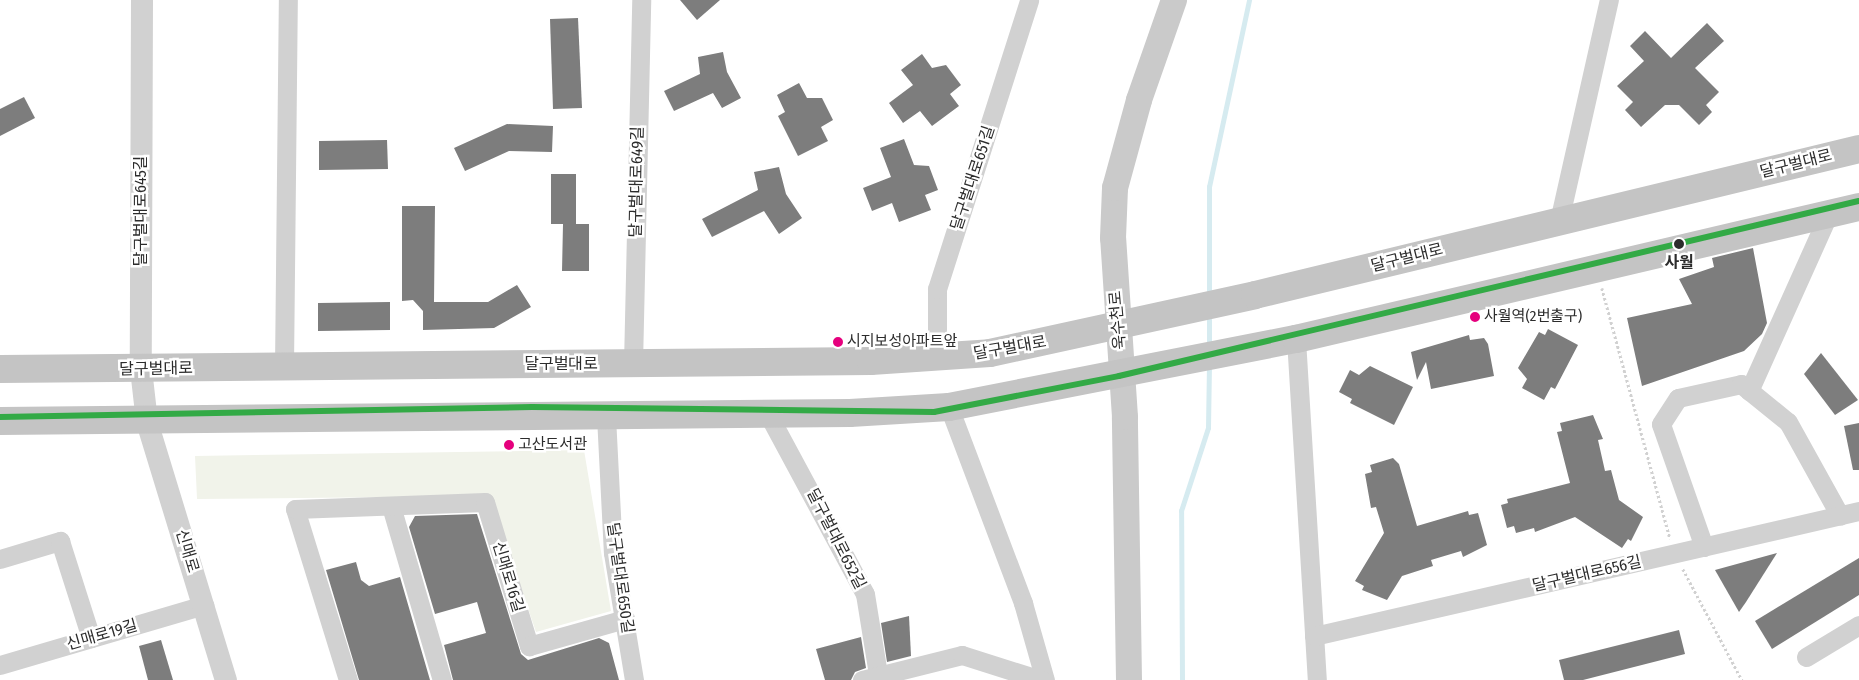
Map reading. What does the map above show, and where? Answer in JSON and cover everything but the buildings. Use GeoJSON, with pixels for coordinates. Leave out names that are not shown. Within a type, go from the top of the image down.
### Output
{"type":"FeatureCollection","features":[{"type":"Feature","properties":{"kind":"main road","name":"욱수천로"},"geometry":{"type":"LineString","coordinates":[[1129,680],[1122,376],[1113,238],[1119,165],[1174,0]]}},
{"type":"Feature","properties":{"kind":"main road","name":"달구벌대로"},"geometry":{"type":"LineString","coordinates":[[0,370],[937,359],[1119,326],[1859,149]]}},
{"type":"Feature","properties":{"kind":"main road"},"geometry":{"type":"LineString","coordinates":[[0,421],[147,422],[768,414],[949,406],[1122,376],[1296,339],[1597,270],[1859,207]]}},
{"type":"Feature","properties":{"kind":"street","name":"달구벌대로645길"},"geometry":{"type":"LineString","coordinates":[[142,0],[141,369],[147,422]]}},
{"type":"Feature","properties":{"kind":"street"},"geometry":{"type":"LineString","coordinates":[[284,367],[288,0]]}},
{"type":"Feature","properties":{"kind":"street","name":"달구벌대로649길"},"geometry":{"type":"LineString","coordinates":[[633,364],[641,0]]}},
{"type":"Feature","properties":{"kind":"street","name":"달구벌대로651길"},"geometry":{"type":"LineString","coordinates":[[937,359],[937,289],[1029,0]]}},
{"type":"Feature","properties":{"kind":"street"},"geometry":{"type":"LineString","coordinates":[[1559,221],[1609,0]]}},
{"type":"Feature","properties":{"kind":"street"},"geometry":{"type":"LineString","coordinates":[[1749,391],[1828,214]]}},
{"type":"Feature","properties":{"kind":"street"},"geometry":{"type":"LineString","coordinates":[[1296,339],[1317,680]]}},
{"type":"Feature","properties":{"kind":"street"},"geometry":{"type":"LineString","coordinates":[[1704,547],[1661,424],[1678,398],[1741,384],[1788,422],[1840,516]]}},
{"type":"Feature","properties":{"kind":"street"},"geometry":{"type":"LineString","coordinates":[[949,406],[1024,603],[1043,680]]}},
{"type":"Feature","properties":{"kind":"street","name":"달구벌대로652길"},"geometry":{"type":"LineString","coordinates":[[768,414],[864,594],[874,678],[962,655],[1043,680]]}},
{"type":"Feature","properties":{"kind":"street","name":"달구벌대로650길"},"geometry":{"type":"LineString","coordinates":[[606,416],[613,553],[634,680]]}},
{"type":"Feature","properties":{"kind":"street","name":"신매로"},"geometry":{"type":"LineString","coordinates":[[147,422],[226,680]]}},
{"type":"Feature","properties":{"kind":"street","name":"신매로16길"},"geometry":{"type":"LineString","coordinates":[[348,680],[295,509],[485,502],[529,646],[625,619]]}},
{"type":"Feature","properties":{"kind":"street"},"geometry":{"type":"LineString","coordinates":[[391,506],[442,680]]}},
{"type":"Feature","properties":{"kind":"street","name":"달구벌대로656길"},"geometry":{"type":"LineString","coordinates":[[1314,636],[1859,512]]}},
{"type":"Feature","properties":{"kind":"street"},"geometry":{"type":"LineString","coordinates":[[0,558],[60,541],[91,638]]}},
{"type":"Feature","properties":{"kind":"street","name":"신매로19길"},"geometry":{"type":"LineString","coordinates":[[0,665],[204,605]]}},
{"type":"Feature","properties":{"kind":"street"},"geometry":{"type":"LineString","coordinates":[[1806,657],[1859,625]]}},
{"type":"Feature","properties":{"kind":"path"},"geometry":{"type":"LineString","coordinates":[[1597,270],[1674,554],[1742,680]]}},
{"type":"Feature","properties":{"kind":"shaded area"},"geometry":{"type":"Polygon","coordinates":[[[584,450],[611,611],[536,632],[490,496],[197,499],[195,456],[584,450]]]}},
{"type":"Feature","properties":{"kind":"waterway"},"geometry":{"type":"LineString","coordinates":[[1209,295],[1209,187],[1249,0]]}},
{"type":"Feature","properties":{"kind":"waterway"},"geometry":{"type":"LineString","coordinates":[[1209,313],[1209,348]]}},
{"type":"Feature","properties":{"kind":"waterway"},"geometry":{"type":"LineString","coordinates":[[1182,680],[1181,511],[1208,428],[1209,366]]}},
{"type":"Feature","properties":{"kind":"transit line"},"geometry":{"type":"LineString","coordinates":[[0,417],[532,407],[934,412],[1119,376],[1859,201]]}},
{"type":"Feature","properties":{"kind":"place","name":"사월"},"geometry":{"type":"Point","coordinates":[1679,244]}},
{"type":"Feature","properties":{"kind":"place","name":"사월역(2번출구)"},"geometry":{"type":"Point","coordinates":[1475,317]}},
{"type":"Feature","properties":{"kind":"place","name":"시지보성아파트앞"},"geometry":{"type":"Point","coordinates":[838,342]}},
{"type":"Feature","properties":{"kind":"place","name":"고산도서관"},"geometry":{"type":"Point","coordinates":[509,445]}}]}
